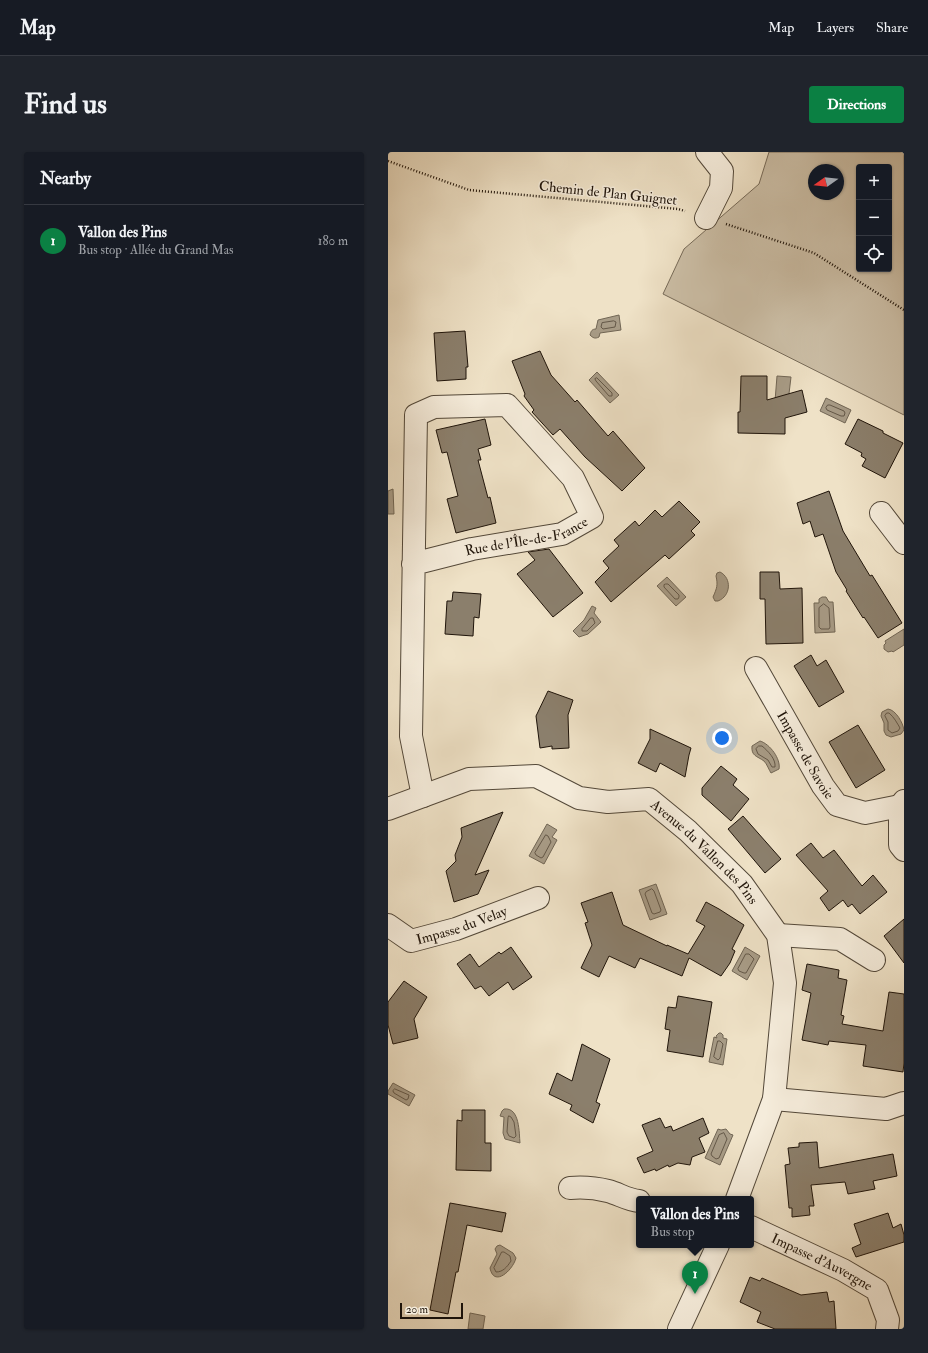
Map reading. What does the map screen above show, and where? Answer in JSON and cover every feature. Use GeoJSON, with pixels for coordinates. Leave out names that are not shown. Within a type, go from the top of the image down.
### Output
{"type":"FeatureCollection","features":[{"type":"Feature","properties":{"kind":"street"},"geometry":{"type":"LineString","coordinates":[[706,218],[721,188],[722,171],[707,152]]}},
{"type":"Feature","properties":{"kind":"street","name":"Rue de l'Île-de-France"},"geometry":{"type":"LineString","coordinates":[[413,564],[472,549],[562,534],[592,517],[573,478],[507,405],[434,407],[416,415],[413,564],[411,736],[423,796]]}},
{"type":"Feature","properties":{"kind":"street"},"geometry":{"type":"LineString","coordinates":[[881,513],[904,543]]}},
{"type":"Feature","properties":{"kind":"street","name":"Impasse de Savoie"},"geometry":{"type":"LineString","coordinates":[[756,668],[823,786],[837,805],[865,813],[902,803]]}},
{"type":"Feature","properties":{"kind":"street","name":"Avenue du Vallon des Pins"},"geometry":{"type":"LineString","coordinates":[[388,809],[469,779],[536,776],[579,798],[608,802],[649,799],[688,831],[742,884],[778,935],[785,983],[774,1098],[738,1196]]}},
{"type":"Feature","properties":{"kind":"street"},"geometry":{"type":"LineString","coordinates":[[902,803],[900,845],[904,850]]}},
{"type":"Feature","properties":{"kind":"street","name":"Impasse du Velay"},"geometry":{"type":"LineString","coordinates":[[388,925],[411,941],[456,930],[538,898]]}},
{"type":"Feature","properties":{"kind":"street"},"geometry":{"type":"LineString","coordinates":[[778,935],[840,939],[874,960]]}},
{"type":"Feature","properties":{"kind":"street"},"geometry":{"type":"LineString","coordinates":[[774,1098],[886,1110],[904,1103]]}},
{"type":"Feature","properties":{"kind":"street"},"geometry":{"type":"LineString","coordinates":[[570,1188],[579,1187],[609,1191],[636,1200]]}},
{"type":"Feature","properties":{"kind":"street","name":"Impasse d'Auvergne"},"geometry":{"type":"LineString","coordinates":[[754,1228],[843,1270],[877,1290],[888,1320],[887,1329]]}},
{"type":"Feature","properties":{"kind":"street"},"geometry":{"type":"LineString","coordinates":[[679,1329],[717,1248]]}},
{"type":"Feature","properties":{"kind":"path","name":"Chemin de Plan Guignet"},"geometry":{"type":"LineString","coordinates":[[388,161],[469,190],[678,209],[814,253],[904,310]]}},
{"type":"Feature","properties":{"kind":"shaded area"},"geometry":{"type":"Polygon","coordinates":[[[769,152],[904,152],[904,415],[663,294],[684,249],[759,184],[769,152]]]}},
{"type":"Feature","properties":{"kind":"water"},"geometry":{"type":"Polygon","coordinates":[[[619,315],[621,330],[600,333],[599,337],[596,338],[590,335],[592,330],[596,329],[598,320],[619,315]]]}},
{"type":"Feature","properties":{"kind":"water"},"geometry":{"type":"Polygon","coordinates":[[[597,372],[619,395],[610,403],[589,380],[597,372]]]}},
{"type":"Feature","properties":{"kind":"water"},"geometry":{"type":"Polygon","coordinates":[[[777,376],[791,377],[788,402],[775,401],[777,376]]]}},
{"type":"Feature","properties":{"kind":"water"},"geometry":{"type":"Polygon","coordinates":[[[826,398],[851,410],[845,423],[820,411],[826,398]]]}},
{"type":"Feature","properties":{"kind":"water"},"geometry":{"type":"Polygon","coordinates":[[[393,489],[394,514],[388,514],[388,491],[393,489]]]}},
{"type":"Feature","properties":{"kind":"water"},"geometry":{"type":"Polygon","coordinates":[[[720,572],[727,578],[728,591],[722,599],[715,601],[713,597],[717,586],[716,576],[717,573],[720,572]]]}},
{"type":"Feature","properties":{"kind":"water"},"geometry":{"type":"Polygon","coordinates":[[[667,577],[686,597],[676,606],[657,586],[667,577]]]}},
{"type":"Feature","properties":{"kind":"water"},"geometry":{"type":"Polygon","coordinates":[[[826,597],[829,602],[833,602],[835,632],[815,633],[814,603],[819,603],[819,599],[826,597]]]}},
{"type":"Feature","properties":{"kind":"water"},"geometry":{"type":"Polygon","coordinates":[[[592,606],[596,608],[594,613],[601,622],[588,634],[579,637],[573,631],[584,620],[592,606]]]}},
{"type":"Feature","properties":{"kind":"water"},"geometry":{"type":"Polygon","coordinates":[[[904,629],[904,645],[893,652],[888,652],[884,649],[884,645],[886,643],[885,641],[904,629]]]}},
{"type":"Feature","properties":{"kind":"water"},"geometry":{"type":"Polygon","coordinates":[[[888,709],[894,712],[901,721],[904,730],[901,734],[891,737],[886,735],[881,716],[882,712],[888,709]]]}},
{"type":"Feature","properties":{"kind":"water"},"geometry":{"type":"Polygon","coordinates":[[[760,741],[767,745],[777,757],[779,769],[771,773],[764,761],[752,752],[752,746],[760,741]]]}},
{"type":"Feature","properties":{"kind":"water"},"geometry":{"type":"Polygon","coordinates":[[[547,824],[557,830],[552,837],[557,840],[544,864],[529,856],[547,824]]]}},
{"type":"Feature","properties":{"kind":"water"},"geometry":{"type":"Polygon","coordinates":[[[656,884],[667,914],[650,920],[639,890],[656,884]]]}},
{"type":"Feature","properties":{"kind":"water"},"geometry":{"type":"Polygon","coordinates":[[[745,947],[760,956],[747,980],[732,971],[745,947]]]}},
{"type":"Feature","properties":{"kind":"water"},"geometry":{"type":"Polygon","coordinates":[[[719,1033],[723,1035],[723,1038],[727,1039],[723,1065],[709,1062],[714,1037],[717,1038],[716,1036],[719,1033]]]}},
{"type":"Feature","properties":{"kind":"water"},"geometry":{"type":"Polygon","coordinates":[[[393,1083],[415,1095],[409,1106],[388,1094],[388,1091],[393,1083]]]}},
{"type":"Feature","properties":{"kind":"water"},"geometry":{"type":"Polygon","coordinates":[[[504,1109],[509,1109],[516,1116],[519,1127],[520,1143],[505,1139],[503,1133],[504,1117],[500,1116],[504,1109]]]}},
{"type":"Feature","properties":{"kind":"water"},"geometry":{"type":"Polygon","coordinates":[[[718,1129],[726,1129],[733,1135],[720,1165],[705,1158],[718,1129]]]}},
{"type":"Feature","properties":{"kind":"water"},"geometry":{"type":"Polygon","coordinates":[[[500,1245],[513,1253],[516,1258],[508,1272],[499,1277],[495,1277],[490,1268],[497,1254],[495,1249],[500,1245]]]}},
{"type":"Feature","properties":{"kind":"water"},"geometry":{"type":"Polygon","coordinates":[[[470,1313],[485,1316],[483,1329],[468,1329],[470,1313]]]}},
{"type":"Feature","properties":{"kind":"building"},"geometry":{"type":"Polygon","coordinates":[[[465,331],[468,367],[466,367],[466,379],[437,381],[434,333],[465,331]]]}},
{"type":"Feature","properties":{"kind":"building"},"geometry":{"type":"Polygon","coordinates":[[[540,351],[551,375],[575,402],[577,400],[608,436],[613,431],[645,468],[622,491],[585,457],[560,429],[553,435],[532,412],[534,410],[524,396],[525,394],[512,361],[540,351]]]}},
{"type":"Feature","properties":{"kind":"building"},"geometry":{"type":"Polygon","coordinates":[[[741,376],[767,376],[767,400],[802,390],[807,412],[785,418],[785,434],[738,433],[741,376]]]}},
{"type":"Feature","properties":{"kind":"building"},"geometry":{"type":"Polygon","coordinates":[[[485,419],[491,445],[478,449],[481,460],[478,460],[488,498],[490,497],[496,523],[456,533],[447,499],[458,496],[447,452],[442,453],[436,430],[485,419]]]}},
{"type":"Feature","properties":{"kind":"building"},"geometry":{"type":"Polygon","coordinates":[[[858,419],[903,443],[885,478],[862,466],[866,459],[861,456],[862,453],[845,444],[858,419]]]}},
{"type":"Feature","properties":{"kind":"building"},"geometry":{"type":"Polygon","coordinates":[[[829,491],[843,531],[870,576],[872,575],[902,623],[878,638],[846,591],[847,590],[836,572],[823,534],[815,537],[810,521],[803,524],[797,503],[829,491]]]}},
{"type":"Feature","properties":{"kind":"building"},"geometry":{"type":"Polygon","coordinates":[[[679,501],[700,522],[691,531],[695,535],[669,559],[665,555],[611,602],[595,582],[609,568],[603,561],[619,546],[614,540],[635,521],[639,526],[655,510],[662,517],[679,501]]]}},
{"type":"Feature","properties":{"kind":"building"},"geometry":{"type":"Polygon","coordinates":[[[549,549],[583,593],[553,617],[517,574],[535,560],[528,552],[549,549]]]}},
{"type":"Feature","properties":{"kind":"building"},"geometry":{"type":"Polygon","coordinates":[[[760,572],[779,572],[780,589],[802,588],[803,643],[766,644],[765,599],[760,599],[760,572]]]}},
{"type":"Feature","properties":{"kind":"building"},"geometry":{"type":"Polygon","coordinates":[[[453,592],[481,594],[479,618],[474,617],[473,636],[445,634],[447,601],[452,601],[453,592]]]}},
{"type":"Feature","properties":{"kind":"building"},"geometry":{"type":"Polygon","coordinates":[[[811,655],[817,666],[826,660],[844,692],[819,707],[794,666],[811,655]]]}},
{"type":"Feature","properties":{"kind":"building"},"geometry":{"type":"Polygon","coordinates":[[[548,691],[573,700],[568,715],[569,748],[552,749],[552,746],[540,748],[536,716],[548,691]]]}},
{"type":"Feature","properties":{"kind":"building"},"geometry":{"type":"Polygon","coordinates":[[[858,725],[885,770],[856,788],[829,742],[858,725]]]}},
{"type":"Feature","properties":{"kind":"building"},"geometry":{"type":"Polygon","coordinates":[[[650,729],[691,748],[685,777],[660,763],[656,772],[638,763],[650,739],[650,729]]]}},
{"type":"Feature","properties":{"kind":"building"},"geometry":{"type":"Polygon","coordinates":[[[721,766],[737,779],[733,785],[749,799],[731,821],[702,795],[702,788],[721,766]]]}},
{"type":"Feature","properties":{"kind":"building"},"geometry":{"type":"Polygon","coordinates":[[[503,812],[475,875],[489,870],[478,894],[454,902],[446,871],[456,861],[455,855],[462,837],[461,828],[503,812]]]}},
{"type":"Feature","properties":{"kind":"building"},"geometry":{"type":"Polygon","coordinates":[[[743,816],[781,859],[765,873],[728,829],[743,816]]]}},
{"type":"Feature","properties":{"kind":"building"},"geometry":{"type":"Polygon","coordinates":[[[811,843],[823,858],[834,850],[862,886],[873,875],[887,892],[860,914],[852,904],[848,907],[843,900],[829,911],[820,898],[828,891],[796,855],[811,843]]]}},
{"type":"Feature","properties":{"kind":"building"},"geometry":{"type":"Polygon","coordinates":[[[612,892],[623,925],[667,946],[688,954],[705,926],[696,921],[706,902],[719,909],[744,925],[732,949],[735,951],[730,963],[721,976],[689,958],[682,976],[640,958],[635,968],[609,956],[599,977],[581,968],[592,945],[585,923],[588,922],[581,903],[612,892]]]}},
{"type":"Feature","properties":{"kind":"building"},"geometry":{"type":"Polygon","coordinates":[[[904,919],[904,963],[884,936],[904,919]]]}},
{"type":"Feature","properties":{"kind":"building"},"geometry":{"type":"Polygon","coordinates":[[[511,947],[532,977],[513,990],[508,982],[489,996],[481,986],[475,989],[457,964],[470,954],[479,967],[499,952],[501,954],[511,947]]]}},
{"type":"Feature","properties":{"kind":"building"},"geometry":{"type":"Polygon","coordinates":[[[807,964],[839,970],[838,978],[847,980],[841,1015],[844,1016],[842,1024],[883,1031],[889,992],[904,994],[903,1072],[863,1066],[866,1045],[829,1041],[828,1045],[802,1040],[811,993],[802,990],[807,964]]]}},
{"type":"Feature","properties":{"kind":"building"},"geometry":{"type":"Polygon","coordinates":[[[404,981],[427,997],[414,1019],[418,1038],[393,1044],[388,1025],[388,1002],[404,981]]]}},
{"type":"Feature","properties":{"kind":"building"},"geometry":{"type":"Polygon","coordinates":[[[678,996],[712,1002],[703,1057],[667,1051],[670,1030],[665,1029],[668,1007],[676,1008],[678,996]]]}},
{"type":"Feature","properties":{"kind":"building"},"geometry":{"type":"Polygon","coordinates":[[[582,1044],[610,1059],[596,1102],[600,1104],[593,1123],[570,1110],[572,1105],[549,1094],[557,1073],[572,1081],[582,1044]]]}},
{"type":"Feature","properties":{"kind":"building"},"geometry":{"type":"Polygon","coordinates":[[[462,1110],[485,1110],[485,1143],[491,1143],[491,1171],[456,1170],[457,1120],[462,1121],[462,1110]]]}},
{"type":"Feature","properties":{"kind":"building"},"geometry":{"type":"Polygon","coordinates":[[[660,1118],[665,1128],[671,1126],[673,1131],[703,1118],[709,1133],[699,1138],[705,1152],[692,1157],[690,1165],[678,1163],[669,1167],[668,1165],[656,1171],[655,1169],[644,1173],[637,1158],[653,1151],[642,1125],[660,1118]]]}},
{"type":"Feature","properties":{"kind":"building"},"geometry":{"type":"Polygon","coordinates":[[[817,1142],[819,1168],[893,1154],[897,1176],[873,1181],[875,1189],[848,1194],[845,1182],[811,1185],[814,1206],[809,1206],[810,1215],[792,1217],[792,1208],[789,1208],[785,1165],[790,1164],[788,1148],[799,1147],[799,1143],[817,1142]]]}},
{"type":"Feature","properties":{"kind":"building"},"geometry":{"type":"Polygon","coordinates":[[[450,1203],[506,1213],[502,1232],[467,1225],[448,1314],[430,1310],[450,1203]]]}},
{"type":"Feature","properties":{"kind":"building"},"geometry":{"type":"Polygon","coordinates":[[[888,1213],[893,1228],[901,1224],[904,1242],[856,1257],[852,1248],[861,1244],[854,1224],[888,1213]]]}},
{"type":"Feature","properties":{"kind":"building"},"geometry":{"type":"Polygon","coordinates":[[[750,1277],[760,1281],[762,1278],[801,1295],[827,1292],[829,1302],[834,1301],[836,1329],[775,1329],[757,1322],[761,1312],[740,1302],[750,1277]]]}},
{"type":"Feature","properties":{"kind":"place","name":"Vallon des Pins"},"geometry":{"type":"Point","coordinates":[695,1294]}}]}
